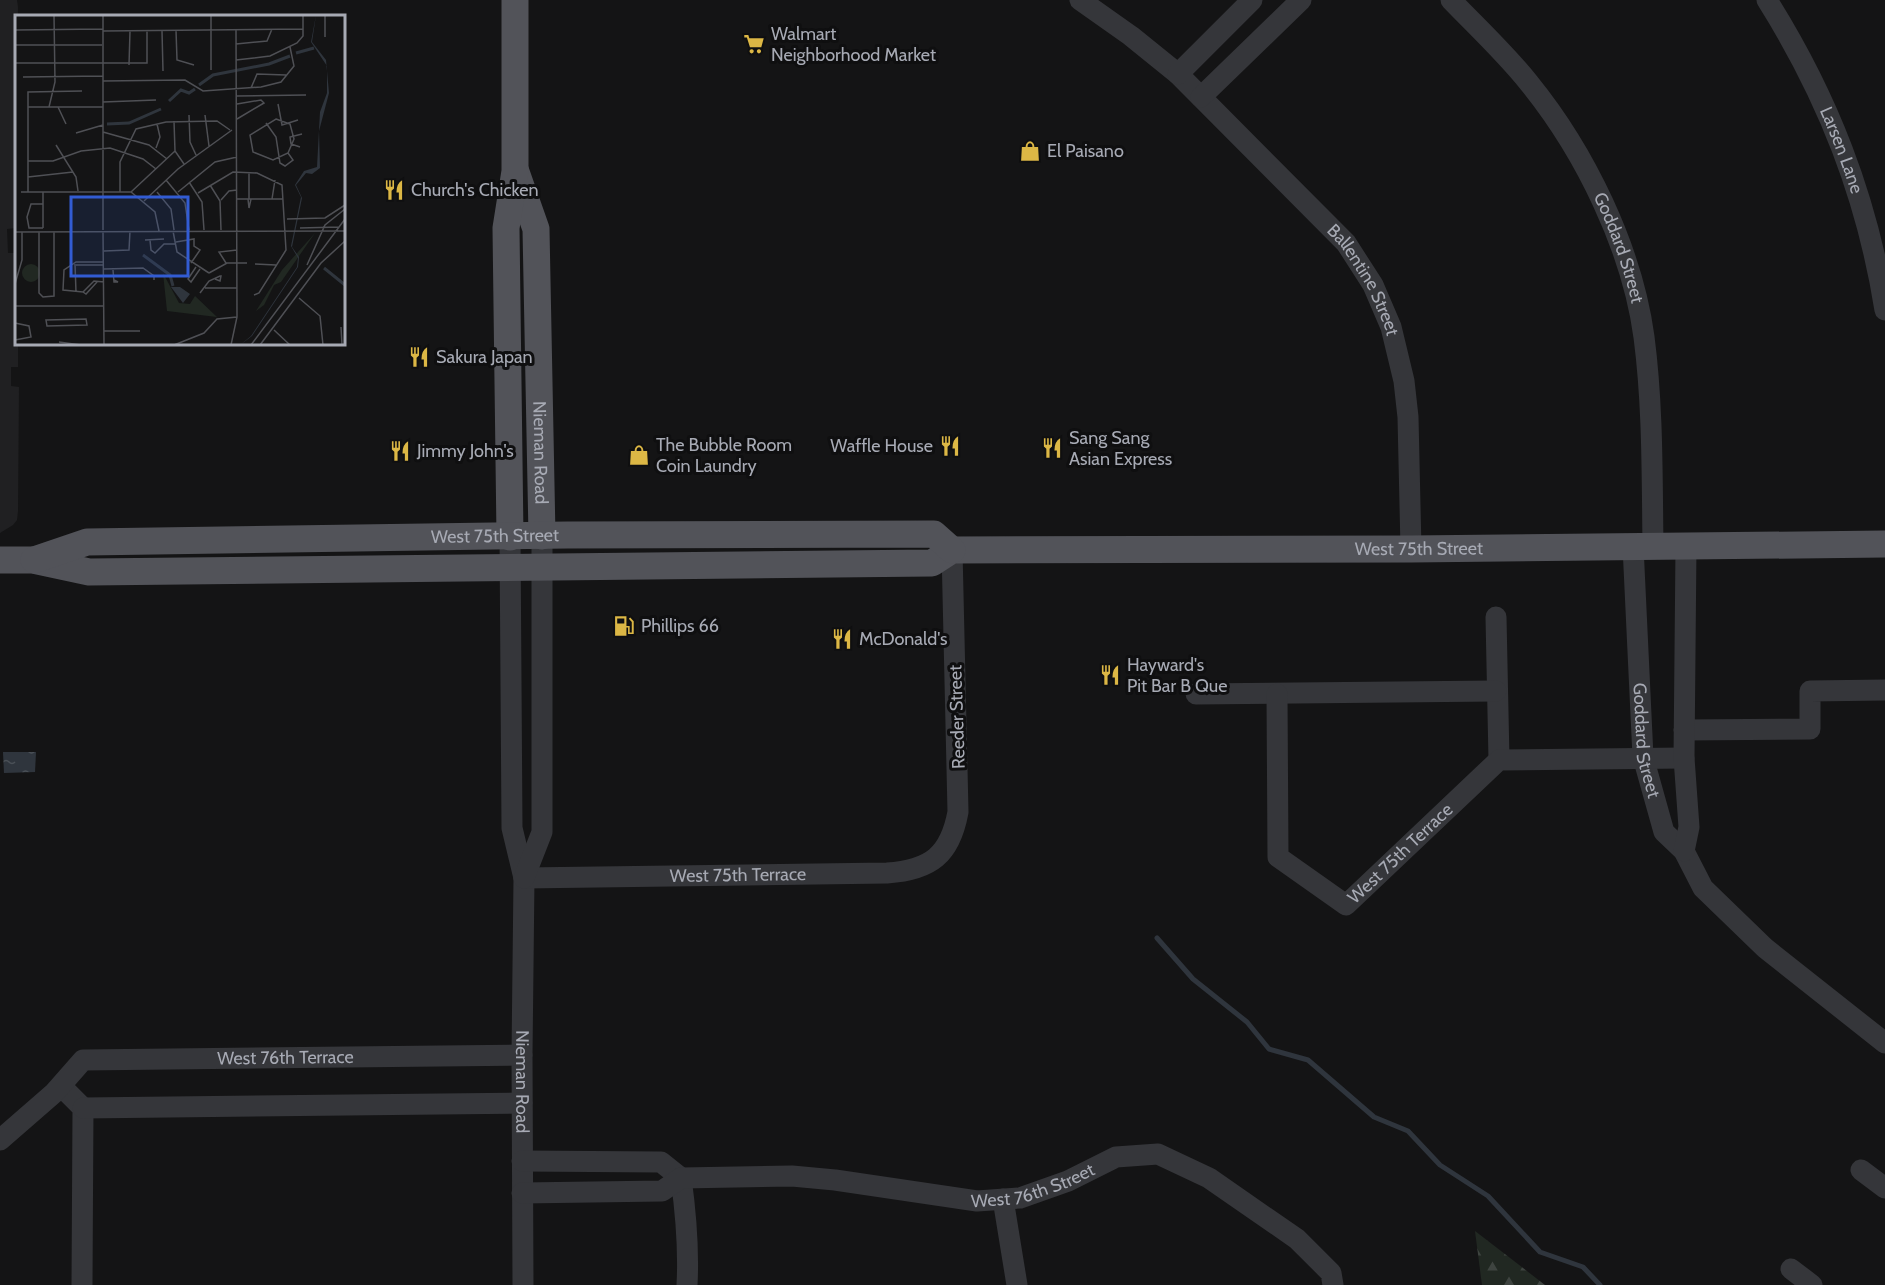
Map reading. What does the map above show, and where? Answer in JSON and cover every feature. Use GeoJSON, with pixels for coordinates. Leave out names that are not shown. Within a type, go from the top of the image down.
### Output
{"type":"FeatureCollection","features":[{"type":"Feature","properties":{"kind":"main road","name":"Nieman Road"},"geometry":{"type":"LineString","coordinates":[[510,537],[506,228],[515,171],[515,0]]}},
{"type":"Feature","properties":{"kind":"main road","name":"Nieman Road"},"geometry":{"type":"LineString","coordinates":[[515,171],[536,229],[542,536]]}},
{"type":"Feature","properties":{"kind":"main road","name":"West 75th Street"},"geometry":{"type":"LineString","coordinates":[[33,560],[87,542],[542,536],[934,534],[952,550]]}},
{"type":"Feature","properties":{"kind":"main road","name":"West 75th Street"},"geometry":{"type":"LineString","coordinates":[[0,560],[33,560],[89,572],[932,564],[952,550],[1411,549],[1885,544]]}},
{"type":"Feature","properties":{"kind":"street","name":"Ballentine Street"},"geometry":{"type":"LineString","coordinates":[[1080,0],[1131,36],[1178,74],[1346,243],[1373,285],[1391,327],[1404,381],[1408,417],[1411,549]]}},
{"type":"Feature","properties":{"kind":"street"},"geometry":{"type":"LineString","coordinates":[[1178,74],[1252,0]]}},
{"type":"Feature","properties":{"kind":"street"},"geometry":{"type":"LineString","coordinates":[[1201,97],[1301,0]]}},
{"type":"Feature","properties":{"kind":"street","name":"Goddard Street"},"geometry":{"type":"LineString","coordinates":[[1451,0],[1528,81],[1550,110],[1583,163],[1604,205],[1634,291],[1645,345],[1650,395],[1643,546],[1643,758],[1664,832],[1684,851],[1703,888],[1765,948],[1885,1043]]}},
{"type":"Feature","properties":{"kind":"street","name":"Larsen Lane"},"geometry":{"type":"LineString","coordinates":[[1767,0],[1790,36],[1826,107],[1854,181],[1875,254],[1885,310]]}},
{"type":"Feature","properties":{"kind":"street","name":"Nieman Road"},"geometry":{"type":"LineString","coordinates":[[524,878],[542,832],[542,536]]}},
{"type":"Feature","properties":{"kind":"street","name":"Nieman Road"},"geometry":{"type":"LineString","coordinates":[[510,537],[512,828],[524,878],[523,1285]]}},
{"type":"Feature","properties":{"kind":"street","name":"Goddard Street"},"geometry":{"type":"LineString","coordinates":[[1684,851],[1689,827],[1684,758],[1686,546]]}},
{"type":"Feature","properties":{"kind":"street","name":"Reeder Street"},"geometry":{"type":"LineString","coordinates":[[946,847],[954,832],[958,812],[959,786],[952,550]]}},
{"type":"Feature","properties":{"kind":"street"},"geometry":{"type":"LineString","coordinates":[[1496,617],[1498,760],[1684,758]]}},
{"type":"Feature","properties":{"kind":"street"},"geometry":{"type":"LineString","coordinates":[[1684,730],[1810,729],[1810,691],[1885,690]]}},
{"type":"Feature","properties":{"kind":"street"},"geometry":{"type":"LineString","coordinates":[[1197,694],[1496,691]]}},
{"type":"Feature","properties":{"kind":"street","name":"West 75th Terrace"},"geometry":{"type":"LineString","coordinates":[[1277,694],[1278,857],[1346,905],[1498,760]]}},
{"type":"Feature","properties":{"kind":"street","name":"West 75th Terrace"},"geometry":{"type":"LineString","coordinates":[[524,878],[909,872],[928,864],[946,847]]}},
{"type":"Feature","properties":{"kind":"street","name":"West 76th Terrace"},"geometry":{"type":"LineString","coordinates":[[0,1140],[61,1086],[83,1060],[522,1055]]}},
{"type":"Feature","properties":{"kind":"street"},"geometry":{"type":"LineString","coordinates":[[61,1086],[83,1108],[82,1285]]}},
{"type":"Feature","properties":{"kind":"street"},"geometry":{"type":"LineString","coordinates":[[83,1108],[522,1103]]}},
{"type":"Feature","properties":{"kind":"street","name":"West 76th Street"},"geometry":{"type":"LineString","coordinates":[[522,1193],[662,1191],[681,1178],[792,1176],[978,1201],[1020,1198],[1068,1181],[1116,1157],[1158,1154],[1209,1178],[1297,1239],[1331,1273],[1334,1285]]}},
{"type":"Feature","properties":{"kind":"street"},"geometry":{"type":"LineString","coordinates":[[522,1161],[661,1162],[681,1178],[687,1223],[687,1285]]}},
{"type":"Feature","properties":{"kind":"street"},"geometry":{"type":"LineString","coordinates":[[1861,1170],[1885,1188]]}},
{"type":"Feature","properties":{"kind":"street"},"geometry":{"type":"LineString","coordinates":[[1004,1199],[1017,1285]]}},
{"type":"Feature","properties":{"kind":"street"},"geometry":{"type":"LineString","coordinates":[[1791,1269],[1812,1285]]}},
{"type":"Feature","properties":{"kind":"shaded area"},"geometry":{"type":"Polygon","coordinates":[[[0,0],[17,0],[18,15],[15,15],[15,228],[7,229],[8,253],[15,253],[15,345],[18,345],[18,367],[11,367],[11,386],[19,387],[18,511],[17,520],[13,525],[0,533],[0,0]]]}},
{"type":"Feature","properties":{"kind":"green space"},"geometry":{"type":"Polygon","coordinates":[[[1475,1231],[1545,1285],[1482,1285],[1475,1231]]]}},
{"type":"Feature","properties":{"kind":"water"},"geometry":{"type":"Polygon","coordinates":[[[3,752],[36,752],[35,772],[4,773],[3,752]]]}},
{"type":"Feature","properties":{"kind":"waterway"},"geometry":{"type":"LineString","coordinates":[[1157,938],[1193,979],[1247,1022],[1269,1049],[1308,1060],[1374,1117],[1408,1131],[1440,1165],[1488,1196],[1540,1252],[1583,1267],[1600,1285]]}},
{"type":"Feature","properties":{"kind":"place","name":"Walmart Neighborhood Market"},"geometry":{"type":"Point","coordinates":[754,44]}},
{"type":"Feature","properties":{"kind":"place","name":"El Paisano"},"geometry":{"type":"Point","coordinates":[1030,151]}},
{"type":"Feature","properties":{"kind":"place","name":"Church's Chicken"},"geometry":{"type":"Point","coordinates":[394,190]}},
{"type":"Feature","properties":{"kind":"place","name":"Sakura Japan"},"geometry":{"type":"Point","coordinates":[419,357]}},
{"type":"Feature","properties":{"kind":"place","name":"Waffle House"},"geometry":{"type":"Point","coordinates":[950,446]}},
{"type":"Feature","properties":{"kind":"place","name":"Sang Sang Asian Express"},"geometry":{"type":"Point","coordinates":[1052,448]}},
{"type":"Feature","properties":{"kind":"place","name":"Jimmy John's"},"geometry":{"type":"Point","coordinates":[400,451]}},
{"type":"Feature","properties":{"kind":"place","name":"The Bubble Room Coin Laundry"},"geometry":{"type":"Point","coordinates":[639,455]}},
{"type":"Feature","properties":{"kind":"place","name":"Phillips 66"},"geometry":{"type":"Point","coordinates":[624,626]}},
{"type":"Feature","properties":{"kind":"place","name":"McDonald's"},"geometry":{"type":"Point","coordinates":[842,639]}},
{"type":"Feature","properties":{"kind":"place","name":"Hayward's Pit Bar B Que"},"geometry":{"type":"Point","coordinates":[1110,675]}}]}
